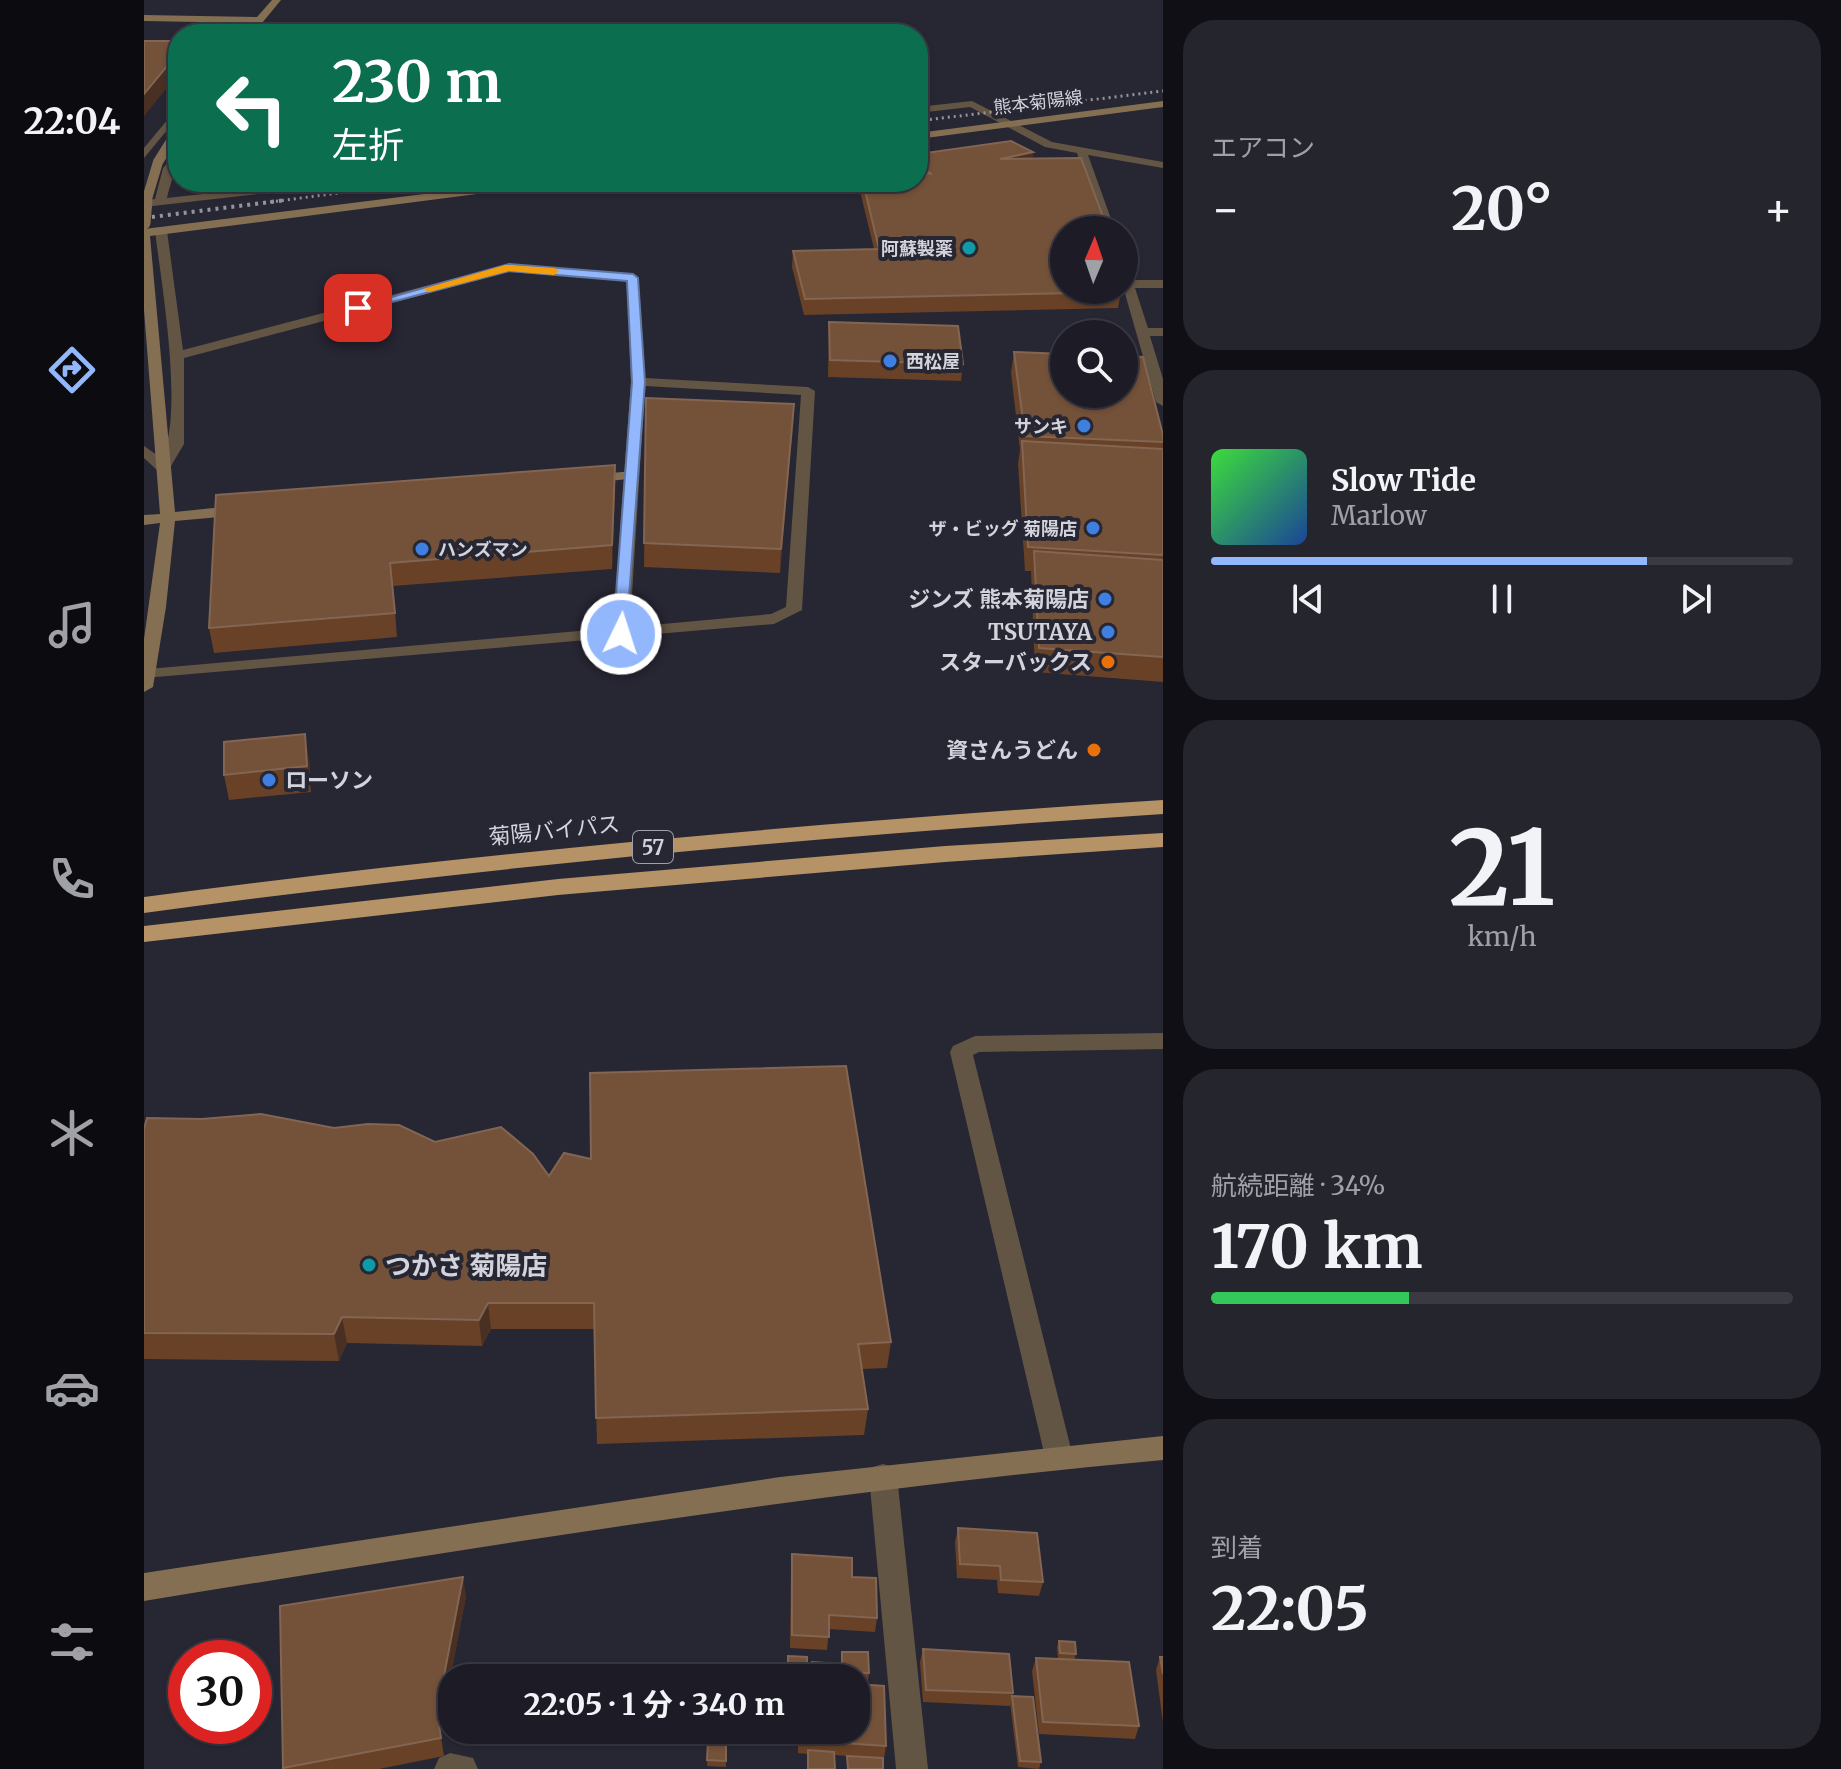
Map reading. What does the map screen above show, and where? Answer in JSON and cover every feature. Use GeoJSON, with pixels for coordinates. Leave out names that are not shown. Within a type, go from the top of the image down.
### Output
{"type":"FeatureCollection","features":[{"type":"Feature","properties":{"kind":"highway","name":"菊陽バイパス"},"geometry":{"type":"LineString","coordinates":[[144,905],[564,855],[938,821],[1163,807]]}},
{"type":"Feature","properties":{"kind":"highway","name":"57"},"geometry":{"type":"LineString","coordinates":[[144,934],[558,887],[945,854],[1163,840]]}},
{"type":"Feature","properties":{"kind":"street"},"geometry":{"type":"LineString","coordinates":[[257,24],[277,0]]}},
{"type":"Feature","properties":{"kind":"street"},"geometry":{"type":"LineString","coordinates":[[144,18],[260,20]]}},
{"type":"Feature","properties":{"kind":"street"},"geometry":{"type":"LineString","coordinates":[[928,109],[972,104],[1049,145],[1163,165]]}},
{"type":"Feature","properties":{"kind":"street","name":"熊本菊陽線"},"geometry":{"type":"LineString","coordinates":[[928,135],[1163,104]]}},
{"type":"Feature","properties":{"kind":"street"},"geometry":{"type":"LineString","coordinates":[[144,155],[168,123]]}},
{"type":"Feature","properties":{"kind":"street"},"geometry":{"type":"LineString","coordinates":[[144,223],[147,190],[154,166],[168,145]]}},
{"type":"Feature","properties":{"kind":"street"},"geometry":{"type":"LineString","coordinates":[[1082,152],[1104,216]]}},
{"type":"Feature","properties":{"kind":"street"},"geometry":{"type":"LineString","coordinates":[[160,203],[168,168]]}},
{"type":"Feature","properties":{"kind":"street"},"geometry":{"type":"LineString","coordinates":[[144,204],[219,192]]}},
{"type":"Feature","properties":{"kind":"street"},"geometry":{"type":"LineString","coordinates":[[469,192],[144,234],[168,517],[146,680],[774,619],[794,610],[808,391],[638,382]]}},
{"type":"Feature","properties":{"kind":"street"},"geometry":{"type":"LineString","coordinates":[[161,231],[177,356],[177,444],[163,468]]}},
{"type":"Feature","properties":{"kind":"street"},"geometry":{"type":"LineString","coordinates":[[177,356],[509,268],[633,278],[638,382],[621,634]]}},
{"type":"Feature","properties":{"kind":"street"},"geometry":{"type":"LineString","coordinates":[[1138,279],[1163,284]]}},
{"type":"Feature","properties":{"kind":"street"},"geometry":{"type":"LineString","coordinates":[[1134,304],[1163,402]]}},
{"type":"Feature","properties":{"kind":"street"},"geometry":{"type":"LineString","coordinates":[[1142,332],[1163,332]]}},
{"type":"Feature","properties":{"kind":"street"},"geometry":{"type":"LineString","coordinates":[[144,450],[163,468]]}},
{"type":"Feature","properties":{"kind":"street"},"geometry":{"type":"LineString","coordinates":[[571,480],[633,475]]}},
{"type":"Feature","properties":{"kind":"street"},"geometry":{"type":"LineString","coordinates":[[144,520],[261,509]]}},
{"type":"Feature","properties":{"kind":"street"},"geometry":{"type":"LineString","coordinates":[[1059,1457],[961,1052],[975,1044],[1163,1041]]}},
{"type":"Feature","properties":{"kind":"street"},"geometry":{"type":"LineString","coordinates":[[144,1587],[595,1514],[883,1476],[1163,1448]]}},
{"type":"Feature","properties":{"kind":"street"},"geometry":{"type":"LineString","coordinates":[[883,1476],[912,1769]]}},
{"type":"Feature","properties":{"kind":"street"},"geometry":{"type":"LineString","coordinates":[[450,1769],[462,1769]]}},
{"type":"Feature","properties":{"kind":"building"},"geometry":{"type":"Polygon","coordinates":[[[144,41],[168,41],[168,65],[144,94],[144,41]]]}},
{"type":"Feature","properties":{"kind":"building","name":"阿蘇製薬"},"geometry":{"type":"Polygon","coordinates":[[[1011,141],[1033,152],[1000,159],[1081,158],[1103,216],[1050,216],[1050,294],[805,299],[793,251],[879,249],[865,192],[928,192],[928,174],[932,174],[928,172],[928,153],[1011,141]]]}},
{"type":"Feature","properties":{"kind":"building"},"geometry":{"type":"Polygon","coordinates":[[[829,322],[958,326],[963,364],[830,360],[829,322]]]}},
{"type":"Feature","properties":{"kind":"building"},"geometry":{"type":"Polygon","coordinates":[[[1014,352],[1050,353],[1050,408],[1138,408],[1138,357],[1143,357],[1163,442],[1025,436],[1014,352]]]}},
{"type":"Feature","properties":{"kind":"building"},"geometry":{"type":"Polygon","coordinates":[[[646,398],[794,404],[781,549],[644,543],[646,398]]]}},
{"type":"Feature","properties":{"kind":"building","name":"ザ・ビッグ 菊陽店"},"geometry":{"type":"Polygon","coordinates":[[[1022,441],[1163,449],[1163,555],[1028,547],[1022,441]]]}},
{"type":"Feature","properties":{"kind":"building"},"geometry":{"type":"Polygon","coordinates":[[[615,465],[612,545],[390,563],[395,613],[209,628],[216,495],[615,465]]]}},
{"type":"Feature","properties":{"kind":"building"},"geometry":{"type":"Polygon","coordinates":[[[1034,551],[1163,560],[1163,657],[1039,648],[1034,551]]]}},
{"type":"Feature","properties":{"kind":"building"},"geometry":{"type":"Polygon","coordinates":[[[305,734],[307,766],[224,775],[224,742],[305,734]]]}},
{"type":"Feature","properties":{"kind":"building"},"geometry":{"type":"Polygon","coordinates":[[[846,1066],[891,1342],[858,1344],[868,1409],[596,1418],[594,1303],[488,1303],[479,1320],[342,1317],[334,1334],[144,1333],[144,1129],[147,1118],[202,1119],[261,1114],[334,1128],[368,1124],[399,1125],[435,1142],[501,1127],[533,1154],[549,1176],[564,1153],[591,1159],[590,1073],[846,1066]]]}},
{"type":"Feature","properties":{"kind":"building"},"geometry":{"type":"Polygon","coordinates":[[[958,1528],[1037,1533],[1043,1582],[1001,1580],[1000,1566],[960,1564],[958,1528]]]}},
{"type":"Feature","properties":{"kind":"building"},"geometry":{"type":"Polygon","coordinates":[[[792,1554],[852,1558],[852,1577],[876,1578],[877,1618],[829,1615],[829,1637],[792,1635],[792,1554]]]}},
{"type":"Feature","properties":{"kind":"building"},"geometry":{"type":"Polygon","coordinates":[[[463,1577],[446,1664],[438,1664],[438,1739],[283,1768],[280,1606],[463,1577]]]}},
{"type":"Feature","properties":{"kind":"building"},"geometry":{"type":"Polygon","coordinates":[[[1059,1641],[1075,1642],[1076,1654],[1060,1653],[1059,1641]]]}},
{"type":"Feature","properties":{"kind":"building"},"geometry":{"type":"Polygon","coordinates":[[[923,1649],[1009,1654],[1013,1693],[926,1690],[923,1649]]]}},
{"type":"Feature","properties":{"kind":"building"},"geometry":{"type":"Polygon","coordinates":[[[842,1652],[868,1652],[869,1664],[842,1664],[842,1652]]]}},
{"type":"Feature","properties":{"kind":"building"},"geometry":{"type":"Polygon","coordinates":[[[788,1656],[807,1657],[807,1664],[788,1664],[788,1656]]]}},
{"type":"Feature","properties":{"kind":"building"},"geometry":{"type":"Polygon","coordinates":[[[1036,1658],[1129,1662],[1139,1726],[1043,1722],[1036,1658]]]}},
{"type":"Feature","properties":{"kind":"building"},"geometry":{"type":"Polygon","coordinates":[[[870,1685],[884,1686],[886,1746],[857,1744],[870,1744],[870,1685]]]}},
{"type":"Feature","properties":{"kind":"building"},"geometry":{"type":"Polygon","coordinates":[[[1012,1696],[1033,1697],[1041,1762],[1020,1761],[1012,1696]]]}},
{"type":"Feature","properties":{"kind":"building"},"geometry":{"type":"Polygon","coordinates":[[[708,1744],[726,1744],[726,1761],[707,1760],[708,1744]]]}},
{"type":"Feature","properties":{"kind":"building"},"geometry":{"type":"Polygon","coordinates":[[[808,1750],[834,1752],[835,1769],[808,1769],[808,1750]]]}},
{"type":"Feature","properties":{"kind":"building"},"geometry":{"type":"Polygon","coordinates":[[[847,1756],[883,1758],[883,1769],[848,1769],[847,1756]]]}},
{"type":"Feature","properties":{"kind":"railway"},"geometry":{"type":"LineString","coordinates":[[928,120],[1163,91]]}},
{"type":"Feature","properties":{"kind":"railway"},"geometry":{"type":"LineString","coordinates":[[270,202],[347,192]]}},
{"type":"Feature","properties":{"kind":"railway"},"geometry":{"type":"LineString","coordinates":[[144,218],[286,200]]}},
{"type":"Feature","properties":{"kind":"slow traffic"},"geometry":{"type":"LineString","coordinates":[[429,289],[509,268],[554,271]]}},
{"type":"Feature","properties":{"kind":"place","name":"阿蘇製薬"},"geometry":{"type":"Point","coordinates":[969,248]}},
{"type":"Feature","properties":{"kind":"place","name":"西松屋"},"geometry":{"type":"Point","coordinates":[890,361]}},
{"type":"Feature","properties":{"kind":"place","name":"サンキ"},"geometry":{"type":"Point","coordinates":[1084,426]}},
{"type":"Feature","properties":{"kind":"place","name":"ザ・ビッグ 菊陽店"},"geometry":{"type":"Point","coordinates":[1093,528]}},
{"type":"Feature","properties":{"kind":"place","name":"ハンズマン"},"geometry":{"type":"Point","coordinates":[422,549]}},
{"type":"Feature","properties":{"kind":"place","name":"ジンズ 熊本菊陽店"},"geometry":{"type":"Point","coordinates":[1105,599]}},
{"type":"Feature","properties":{"kind":"place","name":"TSUTAYA"},"geometry":{"type":"Point","coordinates":[1108,632]}},
{"type":"Feature","properties":{"kind":"place","name":"スターバックス"},"geometry":{"type":"Point","coordinates":[1108,662]}},
{"type":"Feature","properties":{"kind":"place","name":"資さんうどん"},"geometry":{"type":"Point","coordinates":[1094,750]}},
{"type":"Feature","properties":{"kind":"place","name":"ローソン"},"geometry":{"type":"Point","coordinates":[269,780]}},
{"type":"Feature","properties":{"kind":"place","name":"つかさ 菊陽店"},"geometry":{"type":"Point","coordinates":[369,1265]}},
{"type":"Feature","properties":{"kind":"route"},"geometry":{"type":"LineString","coordinates":[[358,308],[509,268],[633,278],[638,382],[621,634]]}}]}
